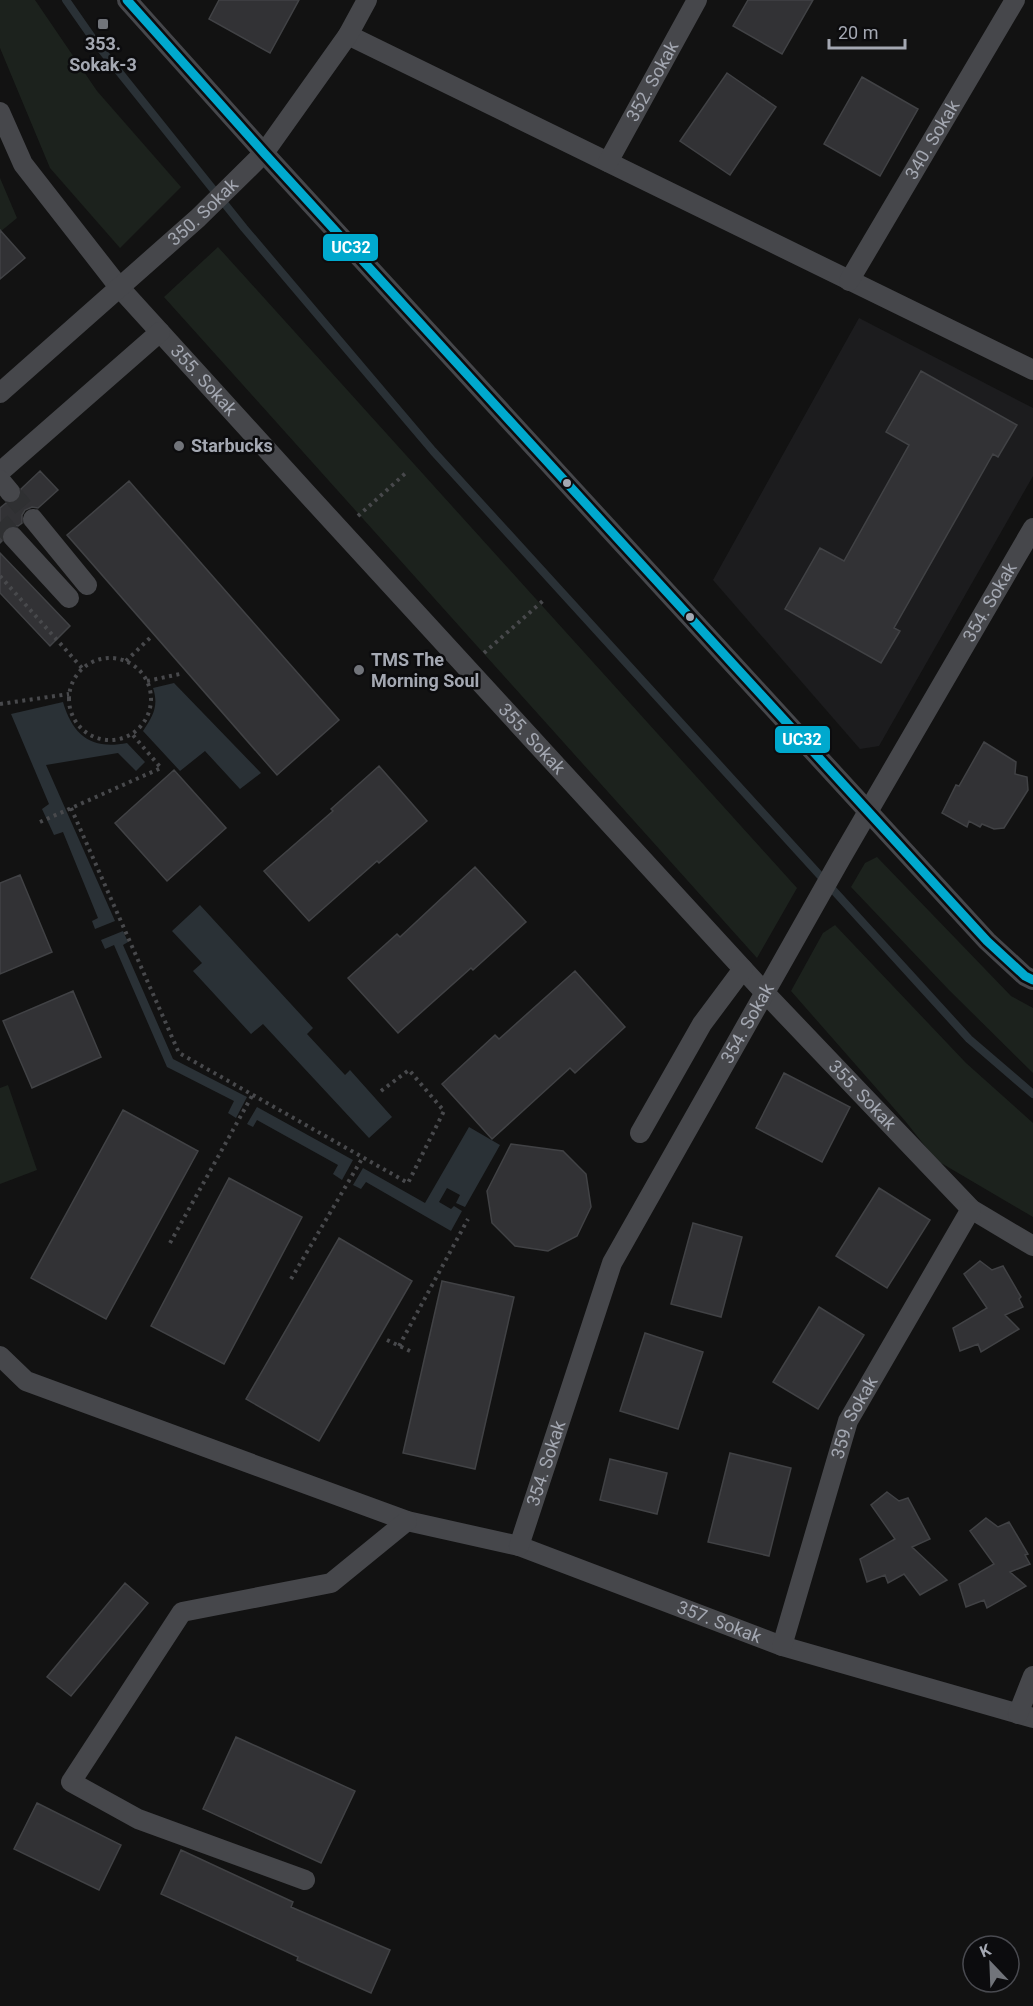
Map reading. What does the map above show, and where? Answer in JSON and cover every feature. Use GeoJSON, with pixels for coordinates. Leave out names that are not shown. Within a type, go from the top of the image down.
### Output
{"type":"FeatureCollection","features":[{"type":"Feature","properties":{"kind":"street"},"geometry":{"type":"LineString","coordinates":[[127,0],[264,153],[987,942],[1033,980]]}},
{"type":"Feature","properties":{"kind":"street","name":"350. Sokak"},"geometry":{"type":"LineString","coordinates":[[0,393],[198,218],[264,153],[348,34],[368,0]]}},
{"type":"Feature","properties":{"kind":"street","name":"352. Sokak"},"geometry":{"type":"LineString","coordinates":[[608,162],[697,0]]}},
{"type":"Feature","properties":{"kind":"street","name":"340. Sokak"},"geometry":{"type":"LineString","coordinates":[[849,281],[1015,0]]}},
{"type":"Feature","properties":{"kind":"street"},"geometry":{"type":"LineString","coordinates":[[348,34],[1033,370]]}},
{"type":"Feature","properties":{"kind":"street","name":"355. Sokak"},"geometry":{"type":"LineString","coordinates":[[0,112],[23,164],[119,287],[341,531],[765,993],[971,1209],[1033,1246]]}},
{"type":"Feature","properties":{"kind":"street"},"geometry":{"type":"LineString","coordinates":[[0,472],[160,332]]}},
{"type":"Feature","properties":{"kind":"street"},"geometry":{"type":"LineString","coordinates":[[33,519],[87,585]]}},
{"type":"Feature","properties":{"kind":"street","name":"354. Sokak"},"geometry":{"type":"LineString","coordinates":[[519,1546],[612,1263],[841,858],[1033,528]]}},
{"type":"Feature","properties":{"kind":"street"},"geometry":{"type":"LineString","coordinates":[[14,537],[69,598]]}},
{"type":"Feature","properties":{"kind":"street"},"geometry":{"type":"LineString","coordinates":[[640,1133],[702,1024],[743,969]]}},
{"type":"Feature","properties":{"kind":"street","name":"359. Sokak"},"geometry":{"type":"LineString","coordinates":[[782,1646],[849,1421],[971,1209]]}},
{"type":"Feature","properties":{"kind":"street","name":"357. Sokak"},"geometry":{"type":"LineString","coordinates":[[0,1356],[26,1381],[407,1521],[519,1546],[782,1646],[1025,1716]]}},
{"type":"Feature","properties":{"kind":"street"},"geometry":{"type":"LineString","coordinates":[[304,1880],[138,1819],[71,1782],[182,1612],[331,1583],[407,1521]]}},
{"type":"Feature","properties":{"kind":"street"},"geometry":{"type":"LineString","coordinates":[[1025,1716],[1033,1676]]}},
{"type":"Feature","properties":{"kind":"path"},"geometry":{"type":"LineString","coordinates":[[341,531],[408,471]]}},
{"type":"Feature","properties":{"kind":"path"},"geometry":{"type":"LineString","coordinates":[[0,576],[82,668]]}},
{"type":"Feature","properties":{"kind":"path"},"geometry":{"type":"LineString","coordinates":[[467,668],[545,600]]}},
{"type":"Feature","properties":{"kind":"path"},"geometry":{"type":"LineString","coordinates":[[126,661],[153,635]]}},
{"type":"Feature","properties":{"kind":"path"},"geometry":{"type":"LineString","coordinates":[[107,657],[126,661],[134,665],[150,688],[151,702],[148,715],[132,734],[120,739],[107,740],[83,731],[72,714],[69,694],[73,680],[82,668],[93,661],[107,657]]}},
{"type":"Feature","properties":{"kind":"path"},"geometry":{"type":"LineString","coordinates":[[147,681],[180,674]]}},
{"type":"Feature","properties":{"kind":"path"},"geometry":{"type":"LineString","coordinates":[[0,704],[69,694]]}},
{"type":"Feature","properties":{"kind":"path"},"geometry":{"type":"LineString","coordinates":[[40,822],[161,768],[132,734]]}},
{"type":"Feature","properties":{"kind":"path"},"geometry":{"type":"LineString","coordinates":[[71,808],[179,1053],[408,1183],[444,1111],[409,1070],[381,1091]]}},
{"type":"Feature","properties":{"kind":"path"},"geometry":{"type":"LineString","coordinates":[[170,1243],[253,1095]]}},
{"type":"Feature","properties":{"kind":"path"},"geometry":{"type":"LineString","coordinates":[[291,1279],[363,1157]]}},
{"type":"Feature","properties":{"kind":"path"},"geometry":{"type":"LineString","coordinates":[[399,1346],[468,1219]]}},
{"type":"Feature","properties":{"kind":"path"},"geometry":{"type":"LineString","coordinates":[[387,1340],[414,1353]]}},
{"type":"Feature","properties":{"kind":"shaded area"},"geometry":{"type":"Polygon","coordinates":[[[0,0],[35,0],[97,91],[181,187],[120,248],[50,168],[0,48],[0,0]]]}},
{"type":"Feature","properties":{"kind":"shaded area"},"geometry":{"type":"Polygon","coordinates":[[[0,178],[17,218],[0,232],[0,178]]]}},
{"type":"Feature","properties":{"kind":"shaded area"},"geometry":{"type":"Polygon","coordinates":[[[218,247],[797,888],[757,958],[164,297],[218,247]]]}},
{"type":"Feature","properties":{"kind":"shaded area"},"geometry":{"type":"Polygon","coordinates":[[[859,318],[1033,408],[1033,476],[879,746],[860,749],[713,580],[859,318]]]}},
{"type":"Feature","properties":{"kind":"shaded area"},"geometry":{"type":"Polygon","coordinates":[[[174,683],[261,773],[240,789],[205,751],[180,771],[143,731],[154,711],[153,688],[174,683]]]}},
{"type":"Feature","properties":{"kind":"shaded area"},"geometry":{"type":"Polygon","coordinates":[[[63,702],[72,724],[86,738],[104,744],[127,743],[145,762],[136,771],[118,753],[46,765],[115,921],[95,929],[92,921],[98,918],[63,832],[54,835],[42,809],[49,804],[11,714],[63,702]]]}},
{"type":"Feature","properties":{"kind":"shaded area"},"geometry":{"type":"Polygon","coordinates":[[[877,857],[1011,996],[1033,1008],[1033,1073],[949,990],[851,887],[865,863],[877,857]]]}},
{"type":"Feature","properties":{"kind":"shaded area"},"geometry":{"type":"Polygon","coordinates":[[[200,905],[313,1028],[307,1034],[345,1075],[350,1070],[392,1117],[369,1138],[263,1024],[251,1034],[193,971],[202,963],[172,931],[200,905]]]}},
{"type":"Feature","properties":{"kind":"shaded area"},"geometry":{"type":"Polygon","coordinates":[[[835,925],[966,1063],[1033,1123],[1033,1217],[936,1160],[906,1122],[791,991],[823,933],[835,925]]]}},
{"type":"Feature","properties":{"kind":"shaded area"},"geometry":{"type":"Polygon","coordinates":[[[123,931],[128,942],[123,945],[173,1059],[247,1097],[236,1118],[228,1113],[234,1101],[167,1067],[114,945],[105,949],[101,940],[123,931]]]}},
{"type":"Feature","properties":{"kind":"shaded area"},"geometry":{"type":"Polygon","coordinates":[[[8,1085],[37,1170],[0,1184],[0,1088],[8,1085]]]}},
{"type":"Feature","properties":{"kind":"shaded area"},"geometry":{"type":"Polygon","coordinates":[[[257,1107],[353,1160],[342,1180],[333,1174],[338,1165],[257,1120],[253,1127],[247,1124],[257,1107]]]}},
{"type":"Feature","properties":{"kind":"shaded area"},"geometry":{"type":"Polygon","coordinates":[[[469,1127],[500,1145],[465,1207],[456,1203],[460,1195],[447,1188],[439,1202],[451,1209],[454,1206],[462,1211],[451,1231],[366,1182],[361,1189],[353,1185],[363,1168],[425,1203],[469,1127]]]}},
{"type":"Feature","properties":{"kind":"building"},"geometry":{"type":"Polygon","coordinates":[[[219,0],[299,0],[270,53],[209,19],[219,0]]]}},
{"type":"Feature","properties":{"kind":"building"},"geometry":{"type":"Polygon","coordinates":[[[748,0],[813,0],[782,54],[733,26],[748,0]]]}},
{"type":"Feature","properties":{"kind":"building"},"geometry":{"type":"Polygon","coordinates":[[[727,73],[776,107],[730,175],[680,141],[727,73]]]}},
{"type":"Feature","properties":{"kind":"building"},"geometry":{"type":"Polygon","coordinates":[[[862,77],[918,109],[880,176],[824,144],[862,77]]]}},
{"type":"Feature","properties":{"kind":"building"},"geometry":{"type":"Polygon","coordinates":[[[0,230],[25,258],[0,279],[0,230]]]}},
{"type":"Feature","properties":{"kind":"building"},"geometry":{"type":"Polygon","coordinates":[[[921,371],[1017,425],[998,457],[993,454],[894,628],[900,631],[881,663],[785,609],[820,548],[844,561],[909,445],[886,432],[921,371]]]}},
{"type":"Feature","properties":{"kind":"building"},"geometry":{"type":"Polygon","coordinates":[[[40,471],[58,490],[38,508],[32,507],[25,510],[22,523],[18,526],[11,525],[5,528],[0,543],[0,508],[6,503],[13,504],[18,501],[21,489],[40,471]]]}},
{"type":"Feature","properties":{"kind":"building"},"geometry":{"type":"Polygon","coordinates":[[[129,481],[339,720],[277,775],[67,535],[129,481]]]}},
{"type":"Feature","properties":{"kind":"building"},"geometry":{"type":"Polygon","coordinates":[[[0,553],[70,626],[50,646],[0,593],[0,553]]]}},
{"type":"Feature","properties":{"kind":"building"},"geometry":{"type":"Polygon","coordinates":[[[984,742],[1016,762],[1015,774],[1027,777],[1028,790],[1004,828],[994,829],[982,824],[980,827],[969,821],[967,827],[942,813],[956,785],[959,786],[984,742]]]}},
{"type":"Feature","properties":{"kind":"building"},"geometry":{"type":"Polygon","coordinates":[[[379,766],[427,821],[379,863],[377,861],[309,921],[264,871],[333,811],[331,809],[379,766]]]}},
{"type":"Feature","properties":{"kind":"building"},"geometry":{"type":"Polygon","coordinates":[[[174,770],[226,828],[167,881],[115,823],[174,770]]]}},
{"type":"Feature","properties":{"kind":"building"},"geometry":{"type":"Polygon","coordinates":[[[475,867],[526,922],[398,1033],[348,978],[397,934],[400,937],[475,867]]]}},
{"type":"Feature","properties":{"kind":"building"},"geometry":{"type":"Polygon","coordinates":[[[20,875],[52,952],[0,974],[0,883],[20,875]]]}},
{"type":"Feature","properties":{"kind":"building"},"geometry":{"type":"Polygon","coordinates":[[[575,971],[625,1027],[575,1073],[570,1068],[492,1139],[442,1084],[495,1035],[499,1039],[575,971]]]}},
{"type":"Feature","properties":{"kind":"building"},"geometry":{"type":"Polygon","coordinates":[[[73,991],[101,1057],[32,1088],[3,1021],[73,991]]]}},
{"type":"Feature","properties":{"kind":"building"},"geometry":{"type":"Polygon","coordinates":[[[784,1073],[850,1107],[822,1162],[756,1128],[784,1073]]]}},
{"type":"Feature","properties":{"kind":"building"},"geometry":{"type":"Polygon","coordinates":[[[123,1110],[198,1151],[106,1319],[31,1278],[123,1110]]]}},
{"type":"Feature","properties":{"kind":"building"},"geometry":{"type":"Polygon","coordinates":[[[511,1144],[563,1151],[586,1174],[591,1207],[577,1236],[548,1251],[515,1246],[492,1223],[487,1191],[511,1144]]]}},
{"type":"Feature","properties":{"kind":"building"},"geometry":{"type":"Polygon","coordinates":[[[229,1178],[302,1217],[224,1364],[151,1326],[229,1178]]]}},
{"type":"Feature","properties":{"kind":"building"},"geometry":{"type":"Polygon","coordinates":[[[879,1188],[930,1220],[887,1288],[836,1256],[879,1188]]]}},
{"type":"Feature","properties":{"kind":"building"},"geometry":{"type":"Polygon","coordinates":[[[693,1223],[742,1237],[721,1317],[671,1304],[693,1223]]]}},
{"type":"Feature","properties":{"kind":"building"},"geometry":{"type":"Polygon","coordinates":[[[339,1238],[412,1281],[319,1441],[246,1399],[339,1238]]]}},
{"type":"Feature","properties":{"kind":"building"},"geometry":{"type":"Polygon","coordinates":[[[980,1261],[992,1270],[1003,1266],[1021,1297],[1019,1299],[1023,1307],[1005,1315],[1019,1329],[981,1352],[978,1344],[960,1351],[953,1328],[987,1308],[964,1274],[980,1261]]]}},
{"type":"Feature","properties":{"kind":"building"},"geometry":{"type":"Polygon","coordinates":[[[442,1281],[514,1297],[475,1469],[403,1453],[442,1281]]]}},
{"type":"Feature","properties":{"kind":"building"},"geometry":{"type":"Polygon","coordinates":[[[819,1307],[864,1335],[818,1409],[773,1382],[819,1307]]]}},
{"type":"Feature","properties":{"kind":"building"},"geometry":{"type":"Polygon","coordinates":[[[645,1333],[703,1352],[678,1429],[620,1411],[645,1333]]]}},
{"type":"Feature","properties":{"kind":"building"},"geometry":{"type":"Polygon","coordinates":[[[730,1453],[791,1468],[769,1556],[708,1542],[730,1453]]]}},
{"type":"Feature","properties":{"kind":"building"},"geometry":{"type":"Polygon","coordinates":[[[610,1459],[667,1473],[657,1514],[600,1500],[610,1459]]]}},
{"type":"Feature","properties":{"kind":"building"},"geometry":{"type":"Polygon","coordinates":[[[887,1492],[899,1501],[908,1498],[930,1539],[912,1547],[947,1580],[920,1595],[904,1574],[888,1583],[885,1575],[867,1582],[860,1559],[895,1539],[871,1505],[887,1492]]]}},
{"type":"Feature","properties":{"kind":"building"},"geometry":{"type":"Polygon","coordinates":[[[986,1518],[998,1527],[1009,1522],[1028,1554],[1025,1555],[1030,1564],[1010,1572],[1026,1586],[987,1608],[984,1600],[966,1607],[959,1584],[994,1564],[970,1531],[986,1518]]]}},
{"type":"Feature","properties":{"kind":"building"},"geometry":{"type":"Polygon","coordinates":[[[125,1583],[148,1603],[71,1696],[47,1677],[125,1583]]]}},
{"type":"Feature","properties":{"kind":"building"},"geometry":{"type":"Polygon","coordinates":[[[236,1737],[355,1791],[321,1863],[203,1809],[236,1737]]]}},
{"type":"Feature","properties":{"kind":"building"},"geometry":{"type":"Polygon","coordinates":[[[37,1803],[121,1845],[99,1890],[14,1849],[37,1803]]]}},
{"type":"Feature","properties":{"kind":"building"},"geometry":{"type":"Polygon","coordinates":[[[181,1850],[293,1902],[291,1907],[390,1950],[371,1993],[161,1894],[181,1850]]]}},
{"type":"Feature","properties":{"kind":"waterway"},"geometry":{"type":"LineString","coordinates":[[66,0],[96,43],[244,228],[433,451],[969,1039],[1033,1094]]}},
{"type":"Feature","properties":{"kind":"tunnel"},"geometry":{"type":"LineString","coordinates":[[10,492],[33,519]]}},
{"type":"Feature","properties":{"kind":"tunnel"},"geometry":{"type":"LineString","coordinates":[[0,522],[13,537]]}},
{"type":"Feature","properties":{"kind":"transit line","name":"UC32"},"geometry":{"type":"LineString","coordinates":[[127,0],[264,153],[987,941],[1025,976],[1033,980]]}},
{"type":"Feature","properties":{"kind":"place","name":"353. Sokak-3"},"geometry":{"type":"Point","coordinates":[103,24]}},
{"type":"Feature","properties":{"kind":"place","name":"Starbucks"},"geometry":{"type":"Point","coordinates":[179,446]}},
{"type":"Feature","properties":{"kind":"place","name":"TMS The Morning Soul"},"geometry":{"type":"Point","coordinates":[359,670]}}]}
